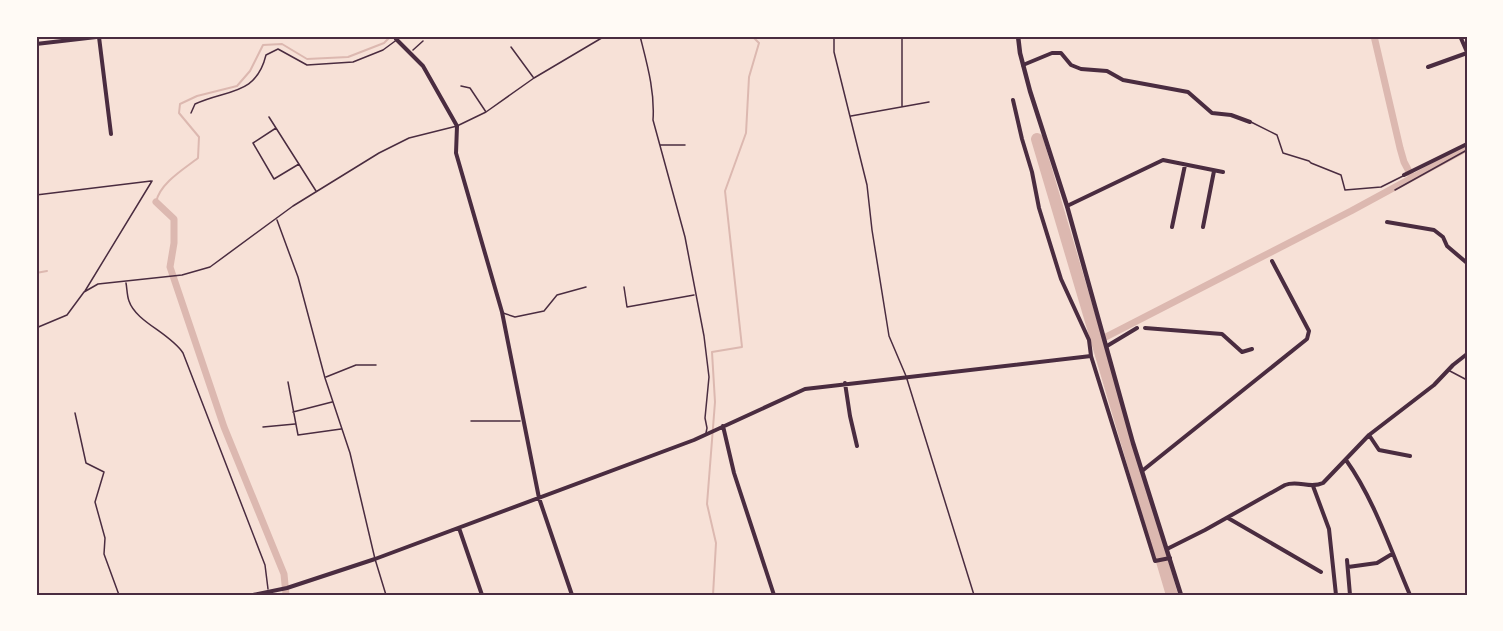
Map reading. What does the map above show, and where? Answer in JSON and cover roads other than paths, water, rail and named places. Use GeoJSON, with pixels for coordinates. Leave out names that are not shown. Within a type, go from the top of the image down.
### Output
{"type":"FeatureCollection","features":[{"type":"Feature","properties":{"kind":"street"},"geometry":{"type":"LineString","coordinates":[[36,44],[105,36]]}},
{"type":"Feature","properties":{"kind":"street"},"geometry":{"type":"LineString","coordinates":[[1018,36],[1030,91],[1067,206],[1142,471],[1181,595]]}},
{"type":"Feature","properties":{"kind":"street"},"geometry":{"type":"LineString","coordinates":[[1428,67],[1467,53],[1460,36]]}},
{"type":"Feature","properties":{"kind":"street"},"geometry":{"type":"LineString","coordinates":[[99,37],[111,134]]}},
{"type":"Feature","properties":{"kind":"street"},"geometry":{"type":"LineString","coordinates":[[396,39],[423,66],[457,126],[456,153],[502,312],[539,498],[572,595]]}},
{"type":"Feature","properties":{"kind":"street"},"geometry":{"type":"LineString","coordinates":[[1023,65],[1052,53],[1061,53],[1071,65],[1081,69],[1107,70],[1123,80],[1188,92],[1212,113],[1231,115],[1250,122]]}},
{"type":"Feature","properties":{"kind":"street"},"geometry":{"type":"LineString","coordinates":[[1013,100],[1039,208],[1060,279],[1089,340],[1091,356],[1155,561],[1170,558]]}},
{"type":"Feature","properties":{"kind":"street"},"geometry":{"type":"LineString","coordinates":[[1404,175],[1467,144]]}},
{"type":"Feature","properties":{"kind":"street"},"geometry":{"type":"LineString","coordinates":[[1067,206],[1163,160],[1223,172]]}},
{"type":"Feature","properties":{"kind":"street"},"geometry":{"type":"LineString","coordinates":[[1172,227],[1185,165]]}},
{"type":"Feature","properties":{"kind":"street"},"geometry":{"type":"LineString","coordinates":[[1203,227],[1214,171]]}},
{"type":"Feature","properties":{"kind":"street"},"geometry":{"type":"LineString","coordinates":[[1386,222],[1434,230],[1467,263]]}},
{"type":"Feature","properties":{"kind":"street"},"geometry":{"type":"LineString","coordinates":[[1142,471],[1307,339],[1309,331],[1272,261]]}},
{"type":"Feature","properties":{"kind":"street"},"geometry":{"type":"LineString","coordinates":[[1107,346],[1137,328]]}},
{"type":"Feature","properties":{"kind":"street"},"geometry":{"type":"LineString","coordinates":[[1145,328],[1222,334],[1242,352],[1252,349]]}},
{"type":"Feature","properties":{"kind":"street"},"geometry":{"type":"LineString","coordinates":[[1167,549],[1292,483],[1313,486],[1323,483],[1369,435],[1434,386],[1447,370],[1467,354]]}},
{"type":"Feature","properties":{"kind":"street"},"geometry":{"type":"LineString","coordinates":[[253,595],[287,588],[459,528],[706,434],[805,389],[1091,356]]}},
{"type":"Feature","properties":{"kind":"street"},"geometry":{"type":"LineString","coordinates":[[845,383],[857,446]]}},
{"type":"Feature","properties":{"kind":"street"},"geometry":{"type":"LineString","coordinates":[[723,426],[737,483],[774,595]]}},
{"type":"Feature","properties":{"kind":"street"},"geometry":{"type":"LineString","coordinates":[[1369,435],[1379,450],[1410,456]]}},
{"type":"Feature","properties":{"kind":"street"},"geometry":{"type":"LineString","coordinates":[[1346,460],[1357,475],[1410,595]]}},
{"type":"Feature","properties":{"kind":"street"},"geometry":{"type":"LineString","coordinates":[[1313,486],[1329,529],[1336,595]]}},
{"type":"Feature","properties":{"kind":"street"},"geometry":{"type":"LineString","coordinates":[[1227,518],[1320,572]]}},
{"type":"Feature","properties":{"kind":"street"},"geometry":{"type":"LineString","coordinates":[[459,528],[482,595]]}},
{"type":"Feature","properties":{"kind":"street"},"geometry":{"type":"LineString","coordinates":[[1348,567],[1377,563],[1392,554]]}},
{"type":"Feature","properties":{"kind":"street"},"geometry":{"type":"LineString","coordinates":[[1347,560],[1350,595]]}},
{"type":"Feature","properties":{"kind":"lane"},"geometry":{"type":"LineString","coordinates":[[191,113],[195,104],[244,88],[262,71],[266,55],[278,49],[307,65],[353,62],[383,50],[402,36]]}},
{"type":"Feature","properties":{"kind":"lane"},"geometry":{"type":"LineString","coordinates":[[84,292],[98,284],[182,275],[210,267],[293,206],[379,153],[409,138],[457,126],[486,112],[534,78],[605,36]]}},
{"type":"Feature","properties":{"kind":"lane"},"geometry":{"type":"LineString","coordinates":[[640,36],[650,74],[654,103],[653,120],[686,237],[710,377],[705,418],[706,434]]}},
{"type":"Feature","properties":{"kind":"lane"},"geometry":{"type":"LineString","coordinates":[[834,36],[834,52],[867,185],[889,336],[906,376],[974,595]]}},
{"type":"Feature","properties":{"kind":"lane"},"geometry":{"type":"LineString","coordinates":[[902,36],[902,107]]}},
{"type":"Feature","properties":{"kind":"lane"},"geometry":{"type":"LineString","coordinates":[[511,47],[534,78]]}},
{"type":"Feature","properties":{"kind":"lane"},"geometry":{"type":"LineString","coordinates":[[461,86],[470,88],[486,112]]}},
{"type":"Feature","properties":{"kind":"lane"},"geometry":{"type":"LineString","coordinates":[[850,116],[929,102]]}},
{"type":"Feature","properties":{"kind":"lane"},"geometry":{"type":"LineString","coordinates":[[269,117],[317,192]]}},
{"type":"Feature","properties":{"kind":"lane"},"geometry":{"type":"LineString","coordinates":[[1250,122],[1278,135],[1283,153],[1341,175],[1345,190],[1381,187],[1404,175]]}},
{"type":"Feature","properties":{"kind":"lane"},"geometry":{"type":"LineString","coordinates":[[276,128],[253,143],[274,179],[299,164]]}},
{"type":"Feature","properties":{"kind":"lane"},"geometry":{"type":"LineString","coordinates":[[660,145],[685,145]]}},
{"type":"Feature","properties":{"kind":"lane"},"geometry":{"type":"LineString","coordinates":[[1395,190],[1467,150]]}},
{"type":"Feature","properties":{"kind":"lane"},"geometry":{"type":"LineString","coordinates":[[36,195],[152,181],[84,292],[67,315],[36,327]]}},
{"type":"Feature","properties":{"kind":"lane"},"geometry":{"type":"LineString","coordinates":[[277,219],[298,277],[325,378],[350,453],[375,559],[386,595]]}},
{"type":"Feature","properties":{"kind":"lane"},"geometry":{"type":"LineString","coordinates":[[126,282],[129,302],[136,311],[176,343],[183,353],[265,566],[270,593]]}},
{"type":"Feature","properties":{"kind":"lane"},"geometry":{"type":"LineString","coordinates":[[502,312],[515,317],[544,311],[557,295],[586,287]]}},
{"type":"Feature","properties":{"kind":"lane"},"geometry":{"type":"LineString","coordinates":[[624,287],[627,307],[696,294]]}},
{"type":"Feature","properties":{"kind":"lane"},"geometry":{"type":"LineString","coordinates":[[325,378],[356,365],[376,365]]}},
{"type":"Feature","properties":{"kind":"lane"},"geometry":{"type":"LineString","coordinates":[[1447,370],[1467,380]]}},
{"type":"Feature","properties":{"kind":"lane"},"geometry":{"type":"LineString","coordinates":[[288,382],[298,435],[342,429]]}},
{"type":"Feature","properties":{"kind":"lane"},"geometry":{"type":"LineString","coordinates":[[293,412],[333,402]]}},
{"type":"Feature","properties":{"kind":"lane"},"geometry":{"type":"LineString","coordinates":[[75,413],[86,463],[105,472],[94,502],[105,538],[104,554],[119,595]]}},
{"type":"Feature","properties":{"kind":"lane"},"geometry":{"type":"LineString","coordinates":[[263,427],[296,423]]}},
{"type":"Feature","properties":{"kind":"waterway"},"geometry":{"type":"LineString","coordinates":[[156,202],[167,183],[198,158],[199,137],[179,113],[180,104],[197,96],[237,86],[250,71],[263,45],[282,44],[307,59],[348,57],[384,43],[391,36]]}},
{"type":"Feature","properties":{"kind":"waterway"},"geometry":{"type":"LineString","coordinates":[[713,595],[716,543],[707,504],[715,402],[712,352],[742,347],[725,191],[746,133],[749,77],[759,43],[752,36]]}},
{"type":"Feature","properties":{"kind":"waterway"},"geometry":{"type":"LineString","coordinates":[[1374,36],[1400,148],[1412,177]]}},
{"type":"Feature","properties":{"kind":"waterway"},"geometry":{"type":"LineString","coordinates":[[1037,139],[1172,595]]}},
{"type":"Feature","properties":{"kind":"waterway"},"geometry":{"type":"LineString","coordinates":[[1096,342],[1351,211],[1467,148]]}},
{"type":"Feature","properties":{"kind":"waterway"},"geometry":{"type":"LineString","coordinates":[[156,202],[174,219],[174,243],[170,267],[224,427],[284,574],[286,595]]}},
{"type":"Feature","properties":{"kind":"waterway"},"geometry":{"type":"LineString","coordinates":[[36,273],[47,271]]}}]}
